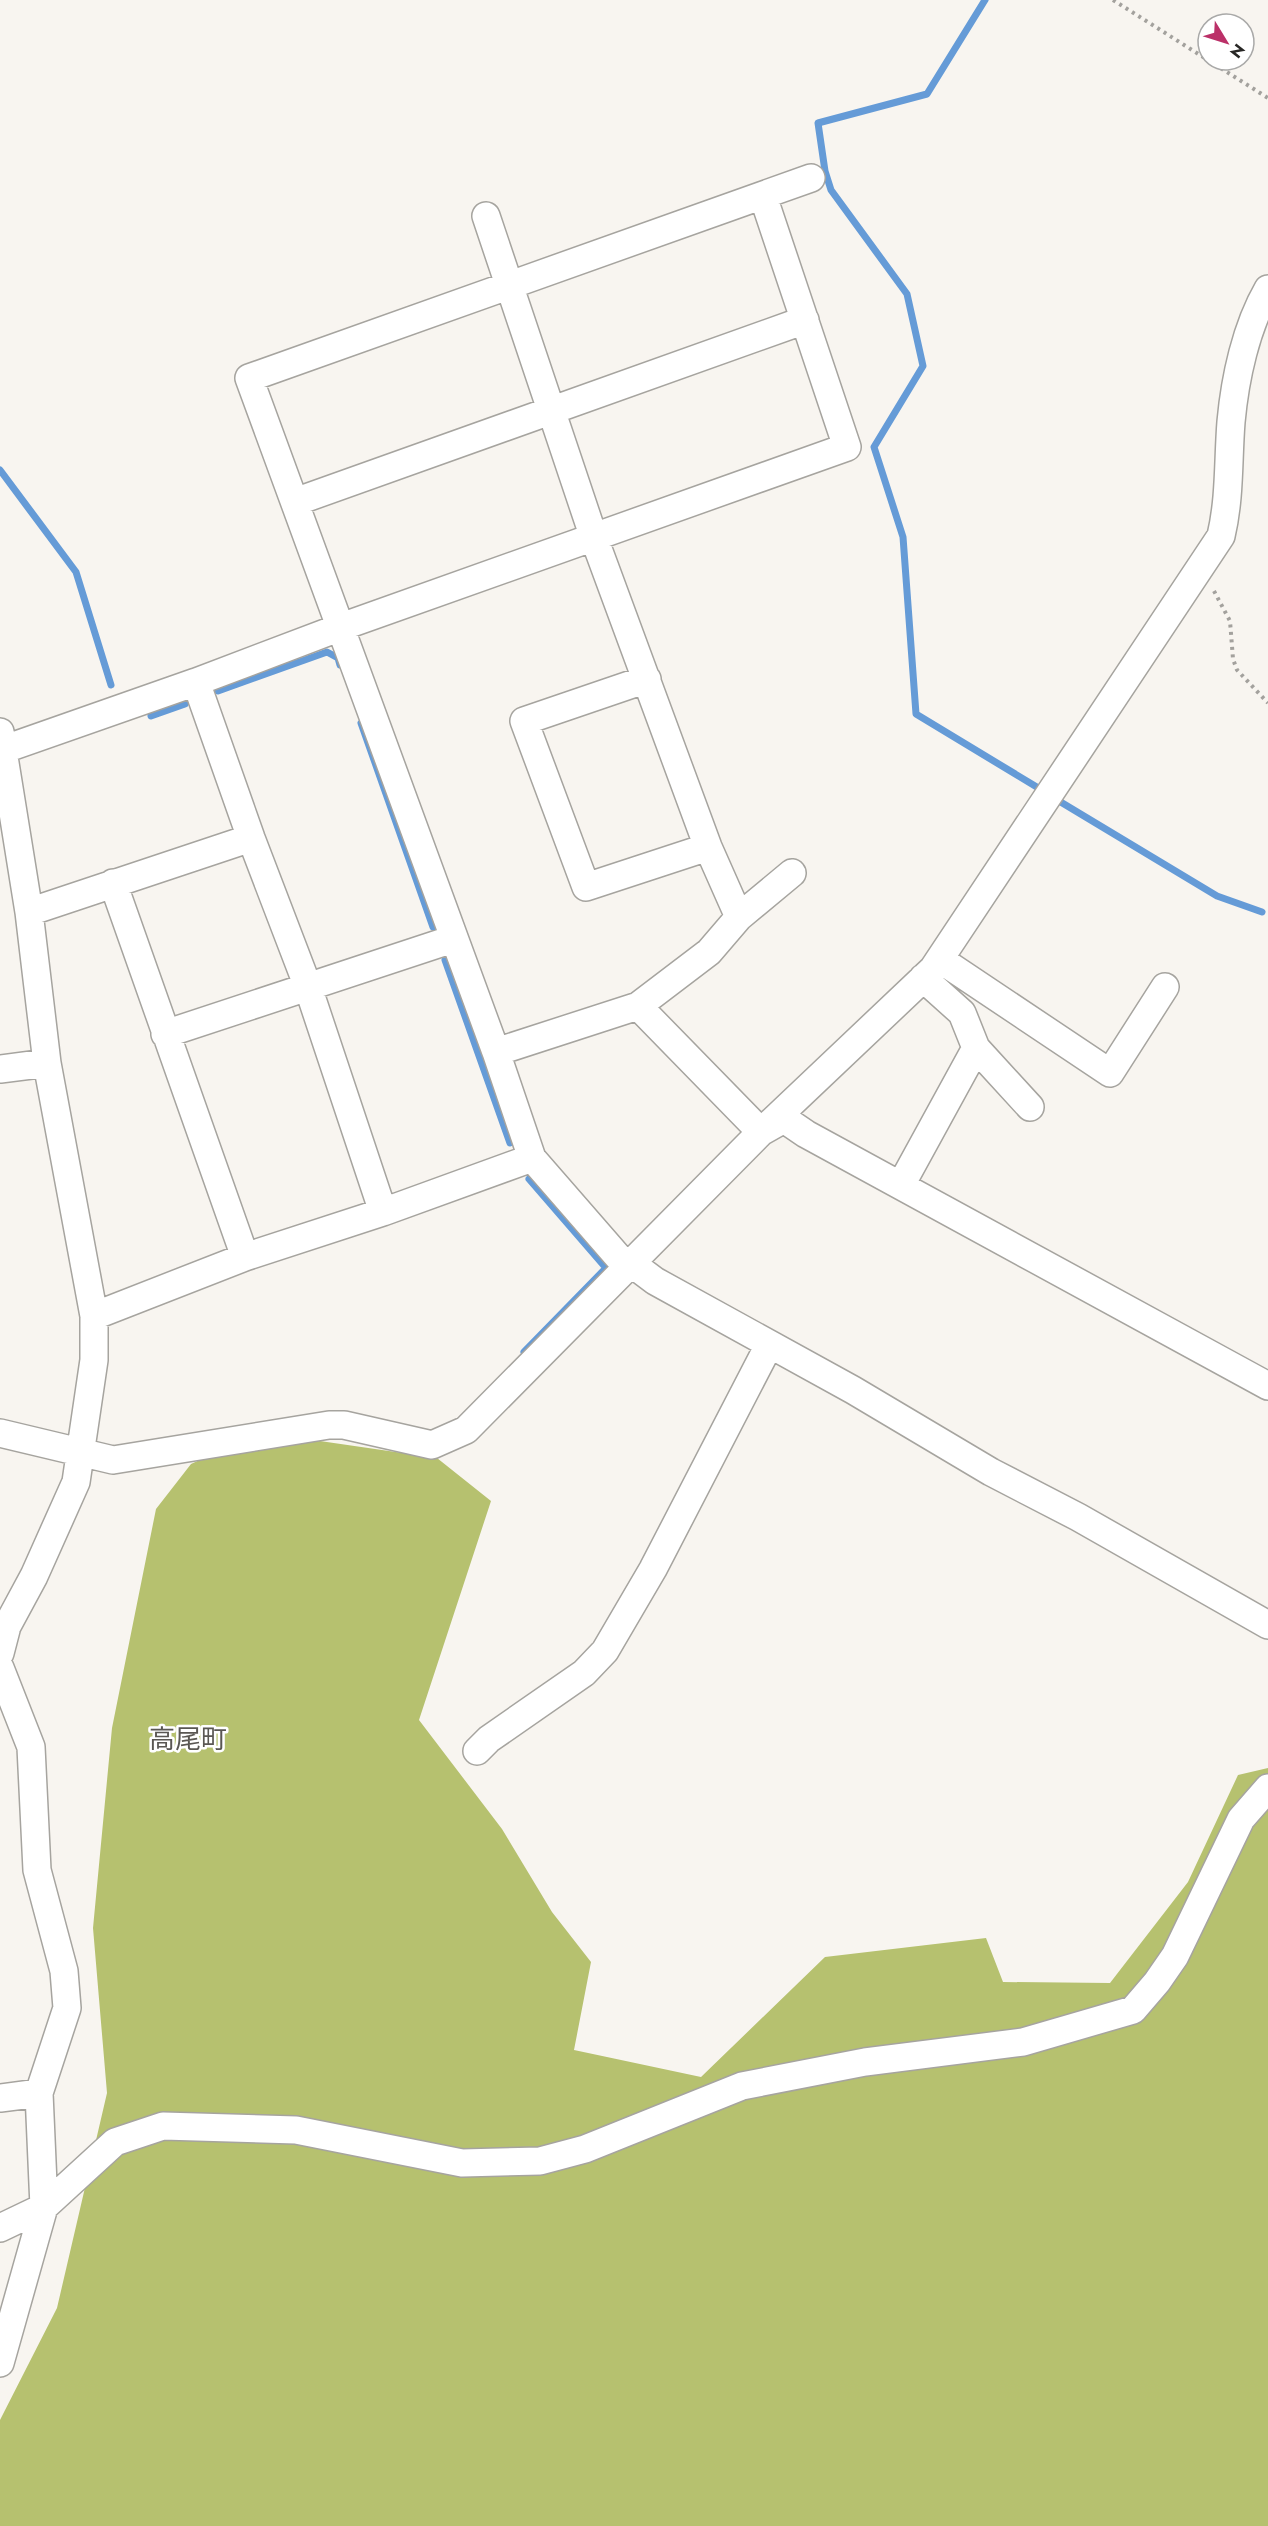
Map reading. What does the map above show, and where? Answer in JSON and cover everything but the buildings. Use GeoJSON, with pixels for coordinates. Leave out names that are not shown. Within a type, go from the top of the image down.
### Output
{"type":"FeatureCollection","features":[{"type":"Feature","properties":{"kind":"street"},"geometry":{"type":"LineString","coordinates":[[811,178],[249,378],[496,1052],[532,1158],[626,1266],[639,1269],[655,1281],[853,1390],[991,1472],[1078,1517],[1268,1624]]}},
{"type":"Feature","properties":{"kind":"street"},"geometry":{"type":"LineString","coordinates":[[0,1653],[7,1626],[34,1576],[76,1482],[82,1455],[94,1360],[93,1316],[47,1063],[29,912],[2,754],[341,627],[847,447],[763,196]]}},
{"type":"Feature","properties":{"kind":"street"},"geometry":{"type":"LineString","coordinates":[[486,216],[594,538],[708,847],[739,917]]}},
{"type":"Feature","properties":{"kind":"street"},"geometry":{"type":"LineString","coordinates":[[0,1433],[82,1455],[113,1460],[329,1425],[344,1425],[432,1445],[449,1440],[465,1430],[761,1132],[932,969],[1221,536],[1228,506],[1231,423],[1236,384],[1255,315],[1268,289]]}},
{"type":"Feature","properties":{"kind":"street"},"geometry":{"type":"LineString","coordinates":[[295,502],[805,320]]}},
{"type":"Feature","properties":{"kind":"street"},"geometry":{"type":"LineString","coordinates":[[647,678],[524,721],[586,887],[708,847]]}},
{"type":"Feature","properties":{"kind":"street"},"geometry":{"type":"LineString","coordinates":[[196,682],[251,838],[308,987],[383,1212]]}},
{"type":"Feature","properties":{"kind":"street"},"geometry":{"type":"LineString","coordinates":[[29,912],[251,838]]}},
{"type":"Feature","properties":{"kind":"street"},"geometry":{"type":"LineString","coordinates":[[496,1052],[638,1006],[709,952],[739,917],[792,873]]}},
{"type":"Feature","properties":{"kind":"street"},"geometry":{"type":"LineString","coordinates":[[113,883],[244,1257]]}},
{"type":"Feature","properties":{"kind":"street"},"geometry":{"type":"LineString","coordinates":[[165,1034],[453,939]]}},
{"type":"Feature","properties":{"kind":"street"},"geometry":{"type":"LineString","coordinates":[[932,969],[1110,1073],[1165,987]]}},
{"type":"Feature","properties":{"kind":"street"},"geometry":{"type":"LineString","coordinates":[[932,969],[962,1012],[976,1048],[1030,1107]]}},
{"type":"Feature","properties":{"kind":"street"},"geometry":{"type":"LineString","coordinates":[[638,1006],[761,1132]]}},
{"type":"Feature","properties":{"kind":"street"},"geometry":{"type":"LineString","coordinates":[[901,1185],[976,1048]]}},
{"type":"Feature","properties":{"kind":"street"},"geometry":{"type":"LineString","coordinates":[[0,1069],[47,1063]]}},
{"type":"Feature","properties":{"kind":"street"},"geometry":{"type":"LineString","coordinates":[[761,1132],[784,1119],[1268,1386]]}},
{"type":"Feature","properties":{"kind":"street"},"geometry":{"type":"LineString","coordinates":[[93,1316],[244,1257],[383,1212],[532,1158]]}},
{"type":"Feature","properties":{"kind":"street"},"geometry":{"type":"LineString","coordinates":[[477,1751],[489,1739],[584,1673],[605,1652],[658,1559],[769,1345]]}},
{"type":"Feature","properties":{"kind":"street"},"geometry":{"type":"LineString","coordinates":[[0,1598],[34,1576]]}},
{"type":"Feature","properties":{"kind":"street"},"geometry":{"type":"LineString","coordinates":[[0,1668],[31,1747],[37,1870],[67,1989],[67,2008],[63,2027],[39,2093],[44,2207],[0,2363]]}},
{"type":"Feature","properties":{"kind":"street"},"geometry":{"type":"LineString","coordinates":[[0,2228],[44,2207],[115,2142],[163,2126],[296,2130],[462,2163],[540,2161],[585,2150],[742,2086],[865,2062],[1023,2042],[1133,2010],[1175,1956],[1241,1819],[1268,1788]]}},
{"type":"Feature","properties":{"kind":"street"},"geometry":{"type":"LineString","coordinates":[[0,2098],[39,2093]]}},
{"type":"Feature","properties":{"kind":"path"},"geometry":{"type":"LineString","coordinates":[[1113,0],[1268,98]]}},
{"type":"Feature","properties":{"kind":"path"},"geometry":{"type":"LineString","coordinates":[[1201,569],[1230,621],[1233,659],[1237,670],[1268,703]]}},
{"type":"Feature","properties":{"kind":"green space"},"geometry":{"type":"Polygon","coordinates":[[[320,1441],[437,1458],[491,1501],[419,1720],[502,1829],[552,1912],[591,1962],[574,2050],[701,2077],[825,1957],[986,1938],[1003,1982],[1110,1983],[1188,1882],[1238,1775],[1268,1768],[1268,2526],[0,2526],[0,2420],[57,2308],[107,2093],[93,1928],[112,1728],[156,1509],[191,1464],[219,1451],[320,1441]]]}},
{"type":"Feature","properties":{"kind":"waterway"},"geometry":{"type":"LineString","coordinates":[[985,0],[927,94],[818,123],[825,171],[831,190],[907,294],[923,366],[874,447],[903,537],[916,714],[1045,792]]}},
{"type":"Feature","properties":{"kind":"waterway"},"geometry":{"type":"LineString","coordinates":[[0,470],[76,572],[111,685]]}},
{"type":"Feature","properties":{"kind":"waterway"},"geometry":{"type":"LineString","coordinates":[[218,691],[327,652],[338,658],[340,665]]}},
{"type":"Feature","properties":{"kind":"waterway"},"geometry":{"type":"LineString","coordinates":[[151,716],[185,704]]}},
{"type":"Feature","properties":{"kind":"waterway"},"geometry":{"type":"LineString","coordinates":[[361,723],[433,927]]}},
{"type":"Feature","properties":{"kind":"waterway"},"geometry":{"type":"LineString","coordinates":[[1054,798],[1217,896],[1262,912]]}},
{"type":"Feature","properties":{"kind":"waterway"},"geometry":{"type":"LineString","coordinates":[[445,960],[510,1143]]}},
{"type":"Feature","properties":{"kind":"waterway"},"geometry":{"type":"LineString","coordinates":[[524,1352],[606,1268],[529,1179]]}},
{"type":"Feature","properties":{"kind":"district","name":"高尾町"},"geometry":{"type":"Point","coordinates":[188,1739]}}]}
